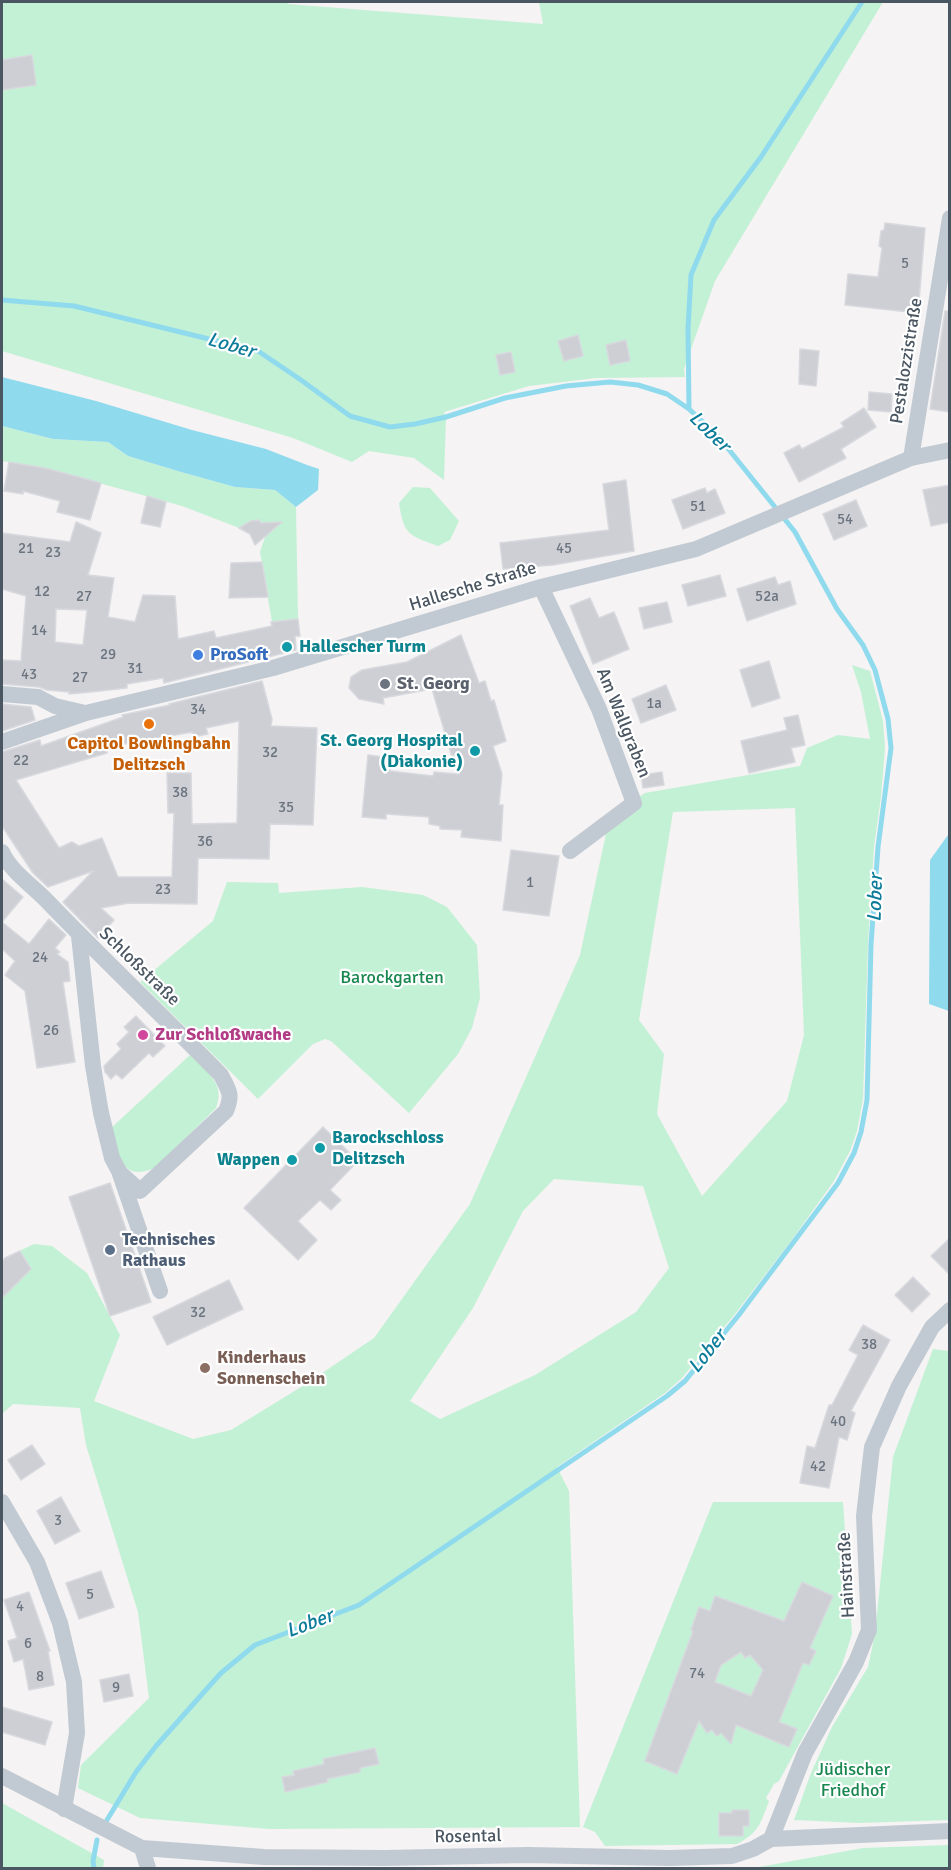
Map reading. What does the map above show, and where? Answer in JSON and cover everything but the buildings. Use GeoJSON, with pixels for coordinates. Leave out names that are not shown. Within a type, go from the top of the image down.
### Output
{"type":"FeatureCollection","features":[{"type":"Feature","properties":{"kind":"street","name":"Pestalozzistraße"},"geometry":{"type":"LineString","coordinates":[[911,458],[945,270],[950,218]]}},
{"type":"Feature","properties":{"kind":"street","name":"Hallesche Straße"},"geometry":{"type":"LineString","coordinates":[[2,742],[86,713],[273,668],[541,586],[696,549],[911,458],[950,450]]}},
{"type":"Feature","properties":{"kind":"street","name":"Am Wallgraben"},"geometry":{"type":"LineString","coordinates":[[541,586],[599,709],[634,803],[570,850]]}},
{"type":"Feature","properties":{"kind":"street"},"geometry":{"type":"LineString","coordinates":[[2,694],[38,697],[55,706],[86,713]]}},
{"type":"Feature","properties":{"kind":"street","name":"Schloßstraße"},"geometry":{"type":"LineString","coordinates":[[3,860],[221,1075],[230,1094],[230,1102],[226,1111],[140,1191],[120,1173]]}},
{"type":"Feature","properties":{"kind":"street","name":"Schloßstraße"},"geometry":{"type":"LineString","coordinates":[[79,936],[93,1066],[101,1113],[112,1158],[120,1173],[160,1292]]}},
{"type":"Feature","properties":{"kind":"street","name":"Hainstraße"},"geometry":{"type":"LineString","coordinates":[[771,1839],[805,1753],[856,1662],[869,1630],[864,1515],[872,1447],[904,1376],[932,1327],[950,1310]]}},
{"type":"Feature","properties":{"kind":"street"},"geometry":{"type":"LineString","coordinates":[[2,1502],[37,1562],[60,1623],[74,1683],[77,1733],[64,1809]]}},
{"type":"Feature","properties":{"kind":"street","name":"Rosental"},"geometry":{"type":"LineString","coordinates":[[2,1776],[142,1848],[264,1857],[385,1858],[528,1855],[670,1858],[732,1856],[753,1849],[771,1839],[950,1831]]}},
{"type":"Feature","properties":{"kind":"street"},"geometry":{"type":"LineString","coordinates":[[142,1848],[148,1869]]}},
{"type":"Feature","properties":{"kind":"green space"},"geometry":{"type":"Polygon","coordinates":[[[2,2],[288,2],[288,4],[543,24],[539,2],[883,2],[715,281],[684,369],[685,377],[596,378],[529,386],[444,412],[446,417],[444,480],[414,458],[369,451],[352,462],[293,438],[2,351],[2,2]]]}},
{"type":"Feature","properties":{"kind":"green space"},"geometry":{"type":"Polygon","coordinates":[[[2,426],[53,439],[108,442],[128,456],[181,472],[235,487],[275,490],[296,507],[298,619],[272,622],[260,552],[265,537],[259,520],[251,521],[242,529],[182,506],[45,468],[2,461],[2,426]]]}},
{"type":"Feature","properties":{"kind":"green space"},"geometry":{"type":"Polygon","coordinates":[[[413,487],[430,488],[459,521],[450,540],[438,546],[414,536],[406,528],[399,503],[413,487]]]}},
{"type":"Feature","properties":{"kind":"green space"},"geometry":{"type":"Polygon","coordinates":[[[852,665],[870,671],[883,721],[885,748],[874,847],[868,943],[863,1099],[857,1131],[850,1151],[834,1181],[791,1241],[682,1378],[665,1393],[557,1467],[569,1491],[580,1827],[269,1829],[140,1818],[78,1788],[81,1765],[149,1698],[138,1612],[86,1445],[80,1408],[13,1404],[2,1414],[2,1262],[5,1258],[34,1244],[52,1246],[87,1273],[120,1335],[94,1401],[193,1439],[231,1430],[306,1384],[374,1338],[470,1204],[580,955],[610,815],[645,793],[800,766],[807,748],[838,735],[870,739],[861,692],[852,665]],[[795,808],[673,812],[639,1020],[664,1054],[657,1114],[702,1196],[787,1101],[804,1035],[795,808]],[[554,1179],[523,1211],[473,1308],[410,1401],[440,1419],[535,1375],[636,1312],[669,1268],[643,1186],[554,1179]]]}},
{"type":"Feature","properties":{"kind":"green space","name":"Barockgarten"},"geometry":{"type":"Polygon","coordinates":[[[227,882],[278,883],[279,893],[362,887],[423,895],[447,907],[477,945],[480,998],[472,1028],[458,1054],[409,1113],[331,1041],[325,1039],[313,1044],[258,1099],[140,982],[213,921],[227,882]]]}},
{"type":"Feature","properties":{"kind":"green space"},"geometry":{"type":"Polygon","coordinates":[[[190,1055],[208,1072],[216,1084],[218,1099],[216,1108],[156,1167],[135,1172],[128,1169],[115,1148],[110,1129],[190,1055]]]}},
{"type":"Feature","properties":{"kind":"green space","name":"Jüdischer Friedhof"},"geometry":{"type":"Polygon","coordinates":[[[933,1349],[949,1351],[949,1820],[859,1823],[794,1820],[811,1773],[832,1727],[868,1667],[875,1634],[893,1457],[933,1349]]]}},
{"type":"Feature","properties":{"kind":"green space"},"geometry":{"type":"Polygon","coordinates":[[[713,1502],[843,1502],[852,1634],[841,1668],[779,1781],[774,1784],[766,1798],[769,1801],[764,1815],[750,1836],[737,1844],[605,1846],[595,1832],[583,1827],[713,1502]]]}},
{"type":"Feature","properties":{"kind":"green space"},"geometry":{"type":"Polygon","coordinates":[[[2,1803],[104,1860],[103,1868],[2,1868],[2,1803]]]}},
{"type":"Feature","properties":{"kind":"green space"},"geometry":{"type":"Polygon","coordinates":[[[949,1845],[949,1868],[754,1868],[863,1848],[949,1845]]]}},
{"type":"Feature","properties":{"kind":"water"},"geometry":{"type":"Polygon","coordinates":[[[2,377],[266,449],[319,469],[318,490],[296,507],[275,490],[235,487],[181,472],[128,456],[108,442],[53,439],[2,426],[2,377]]]}},
{"type":"Feature","properties":{"kind":"water"},"geometry":{"type":"Polygon","coordinates":[[[950,835],[949,1011],[929,1004],[930,860],[950,835]]]}},
{"type":"Feature","properties":{"kind":"waterway"},"geometry":{"type":"LineString","coordinates":[[689,409],[688,329],[691,275],[714,220],[761,157],[862,2]]}},
{"type":"Feature","properties":{"kind":"waterway","name":"Lober"},"geometry":{"type":"LineString","coordinates":[[2,300],[74,306],[258,351],[350,416],[390,427],[446,417],[505,398],[566,386],[610,382],[638,385],[667,394],[689,409],[718,436],[795,532],[837,609],[863,645],[875,670],[888,719],[891,748],[878,847],[871,944],[867,1100],[854,1153],[838,1183],[738,1316],[685,1381],[667,1396],[359,1605],[255,1645],[221,1673],[156,1746],[136,1772],[107,1820]]}},
{"type":"Feature","properties":{"kind":"waterway","name":"Lober"},"geometry":{"type":"LineString","coordinates":[[94,1868],[97,1840]]}},
{"type":"Feature","properties":{"kind":"place","name":"Hallescher Turm"},"geometry":{"type":"Point","coordinates":[287,647]}},
{"type":"Feature","properties":{"kind":"place","name":"ProSoft"},"geometry":{"type":"Point","coordinates":[198,655]}},
{"type":"Feature","properties":{"kind":"place","name":"St. Georg"},"geometry":{"type":"Point","coordinates":[385,684]}},
{"type":"Feature","properties":{"kind":"place","name":"Capitol Bowlingbahn Delitzsch"},"geometry":{"type":"Point","coordinates":[149,724]}},
{"type":"Feature","properties":{"kind":"place","name":"St. Georg Hospital (Diakonie)"},"geometry":{"type":"Point","coordinates":[475,751]}},
{"type":"Feature","properties":{"kind":"place","name":"Zur Schloßwache"},"geometry":{"type":"Point","coordinates":[143,1035]}},
{"type":"Feature","properties":{"kind":"place","name":"Barockschloss Delitzsch"},"geometry":{"type":"Point","coordinates":[320,1148]}},
{"type":"Feature","properties":{"kind":"place","name":"Wappen"},"geometry":{"type":"Point","coordinates":[292,1160]}},
{"type":"Feature","properties":{"kind":"place","name":"Technisches Rathaus"},"geometry":{"type":"Point","coordinates":[110,1250]}},
{"type":"Feature","properties":{"kind":"place","name":"Kinderhaus Sonnenschein"},"geometry":{"type":"Point","coordinates":[205,1368]}}]}
